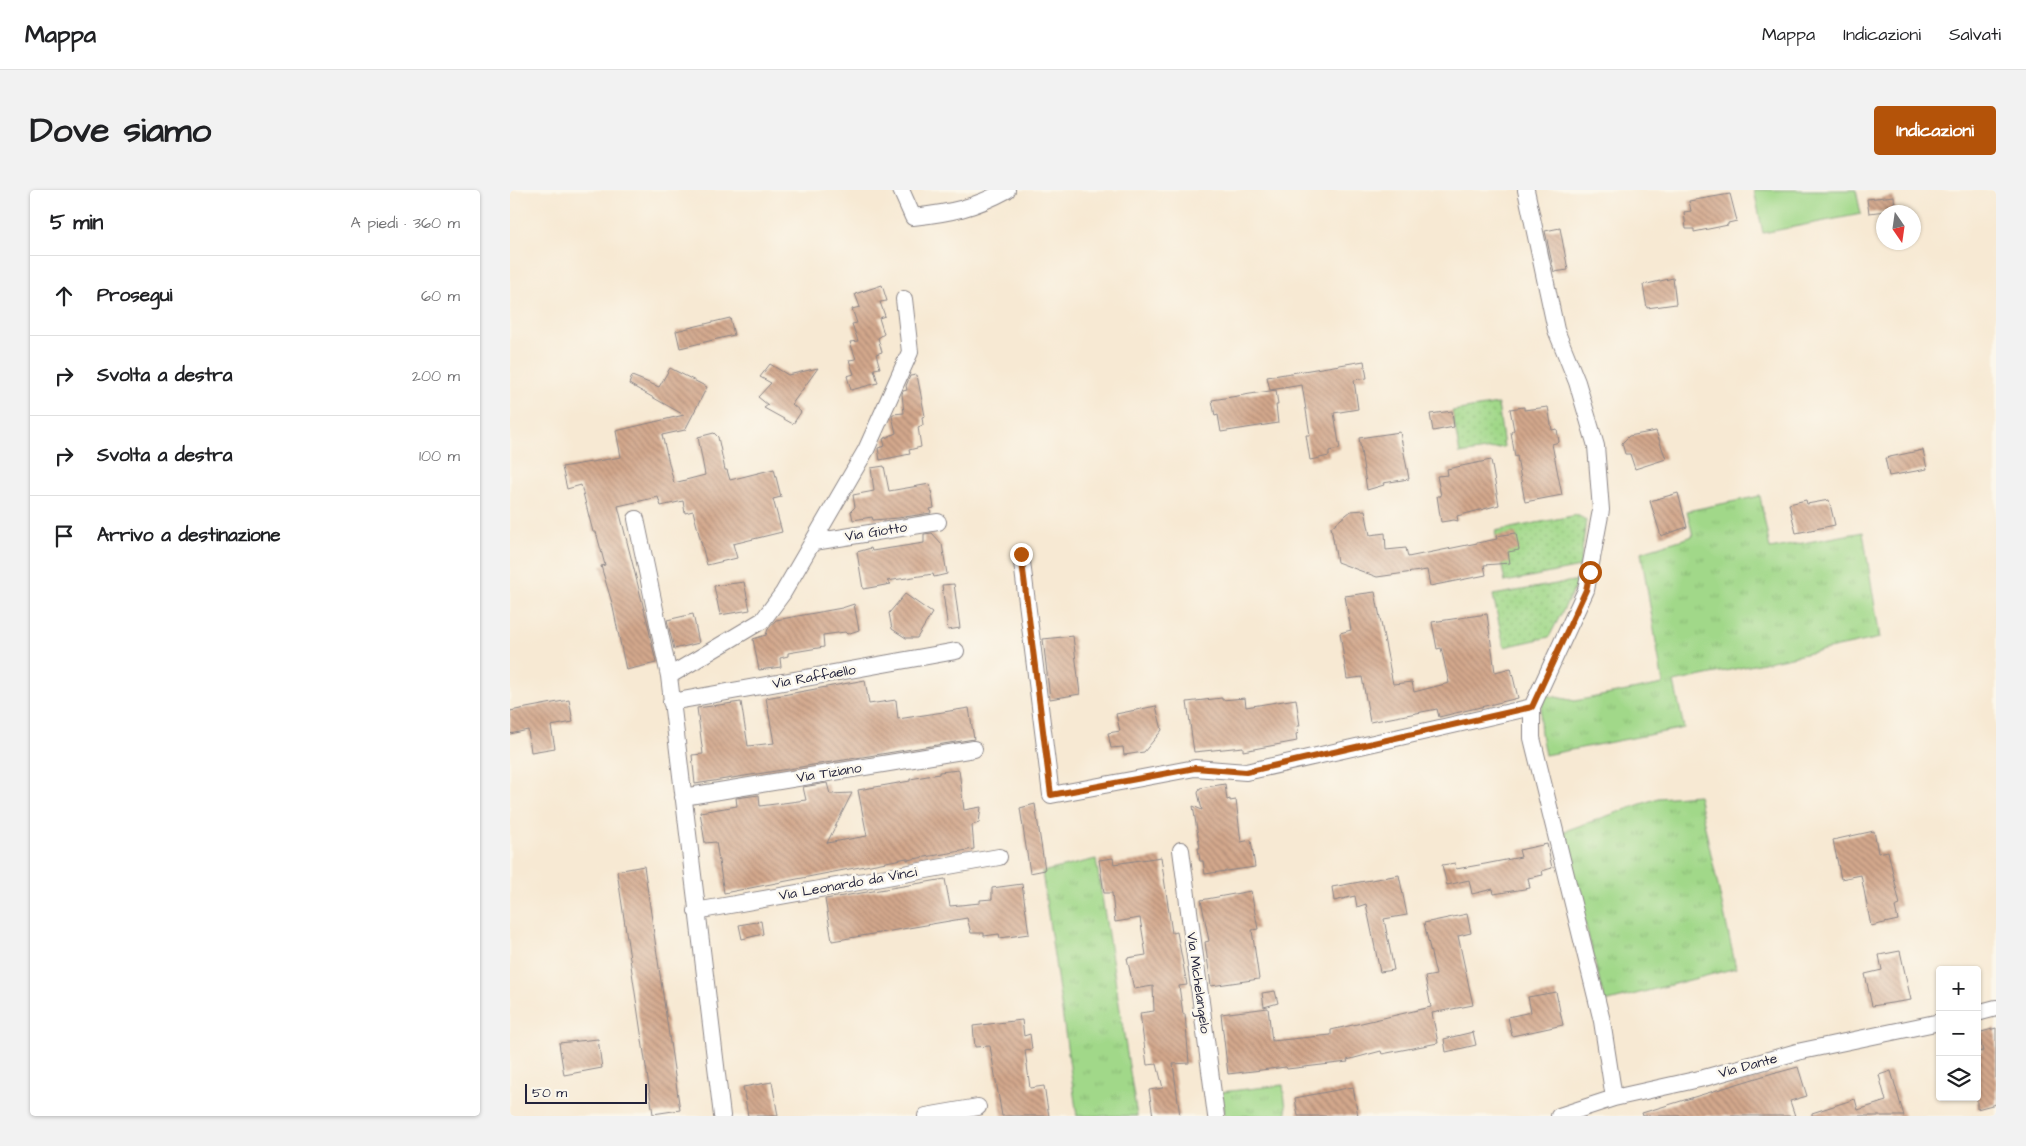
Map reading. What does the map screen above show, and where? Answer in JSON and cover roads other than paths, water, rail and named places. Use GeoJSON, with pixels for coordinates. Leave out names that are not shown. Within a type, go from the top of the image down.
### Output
{"type":"FeatureCollection","features":[{"type":"Feature","properties":{"kind":"street"},"geometry":{"type":"LineString","coordinates":[[901,190],[913,218],[948,214],[987,201],[1007,190]]}},
{"type":"Feature","properties":{"kind":"street"},"geometry":{"type":"LineString","coordinates":[[1526,190],[1556,330],[1577,382],[1596,446],[1601,510],[1586,590],[1532,707],[1532,738],[1602,1021],[1614,1098]]}},
{"type":"Feature","properties":{"kind":"street"},"geometry":{"type":"LineString","coordinates":[[669,676],[762,620],[783,593],[866,450],[910,352],[904,299]]}},
{"type":"Feature","properties":{"kind":"street"},"geometry":{"type":"LineString","coordinates":[[636,519],[669,676],[722,1116]]}},
{"type":"Feature","properties":{"kind":"street","name":"Via Giotto"},"geometry":{"type":"LineString","coordinates":[[814,542],[938,522]]}},
{"type":"Feature","properties":{"kind":"street"},"geometry":{"type":"LineString","coordinates":[[1021,554],[1051,795],[1195,768],[1246,772],[1532,707]]}},
{"type":"Feature","properties":{"kind":"street","name":"Via Raffaello"},"geometry":{"type":"LineString","coordinates":[[671,702],[956,651]]}},
{"type":"Feature","properties":{"kind":"street","name":"Via Tiziano"},"geometry":{"type":"LineString","coordinates":[[683,797],[974,749]]}},
{"type":"Feature","properties":{"kind":"street","name":"Via Michelangelo"},"geometry":{"type":"LineString","coordinates":[[1181,850],[1216,1116]]}},
{"type":"Feature","properties":{"kind":"street","name":"Via Leonardo da Vinci"},"geometry":{"type":"LineString","coordinates":[[696,911],[999,857]]}},
{"type":"Feature","properties":{"kind":"street"},"geometry":{"type":"LineString","coordinates":[[1981,1012],[1996,1008]]}},
{"type":"Feature","properties":{"kind":"street","name":"Via Dante"},"geometry":{"type":"LineString","coordinates":[[1559,1116],[1614,1098],[1704,1078],[1797,1052],[1936,1023]]}},
{"type":"Feature","properties":{"kind":"street"},"geometry":{"type":"LineString","coordinates":[[926,1116],[978,1107]]}}]}
